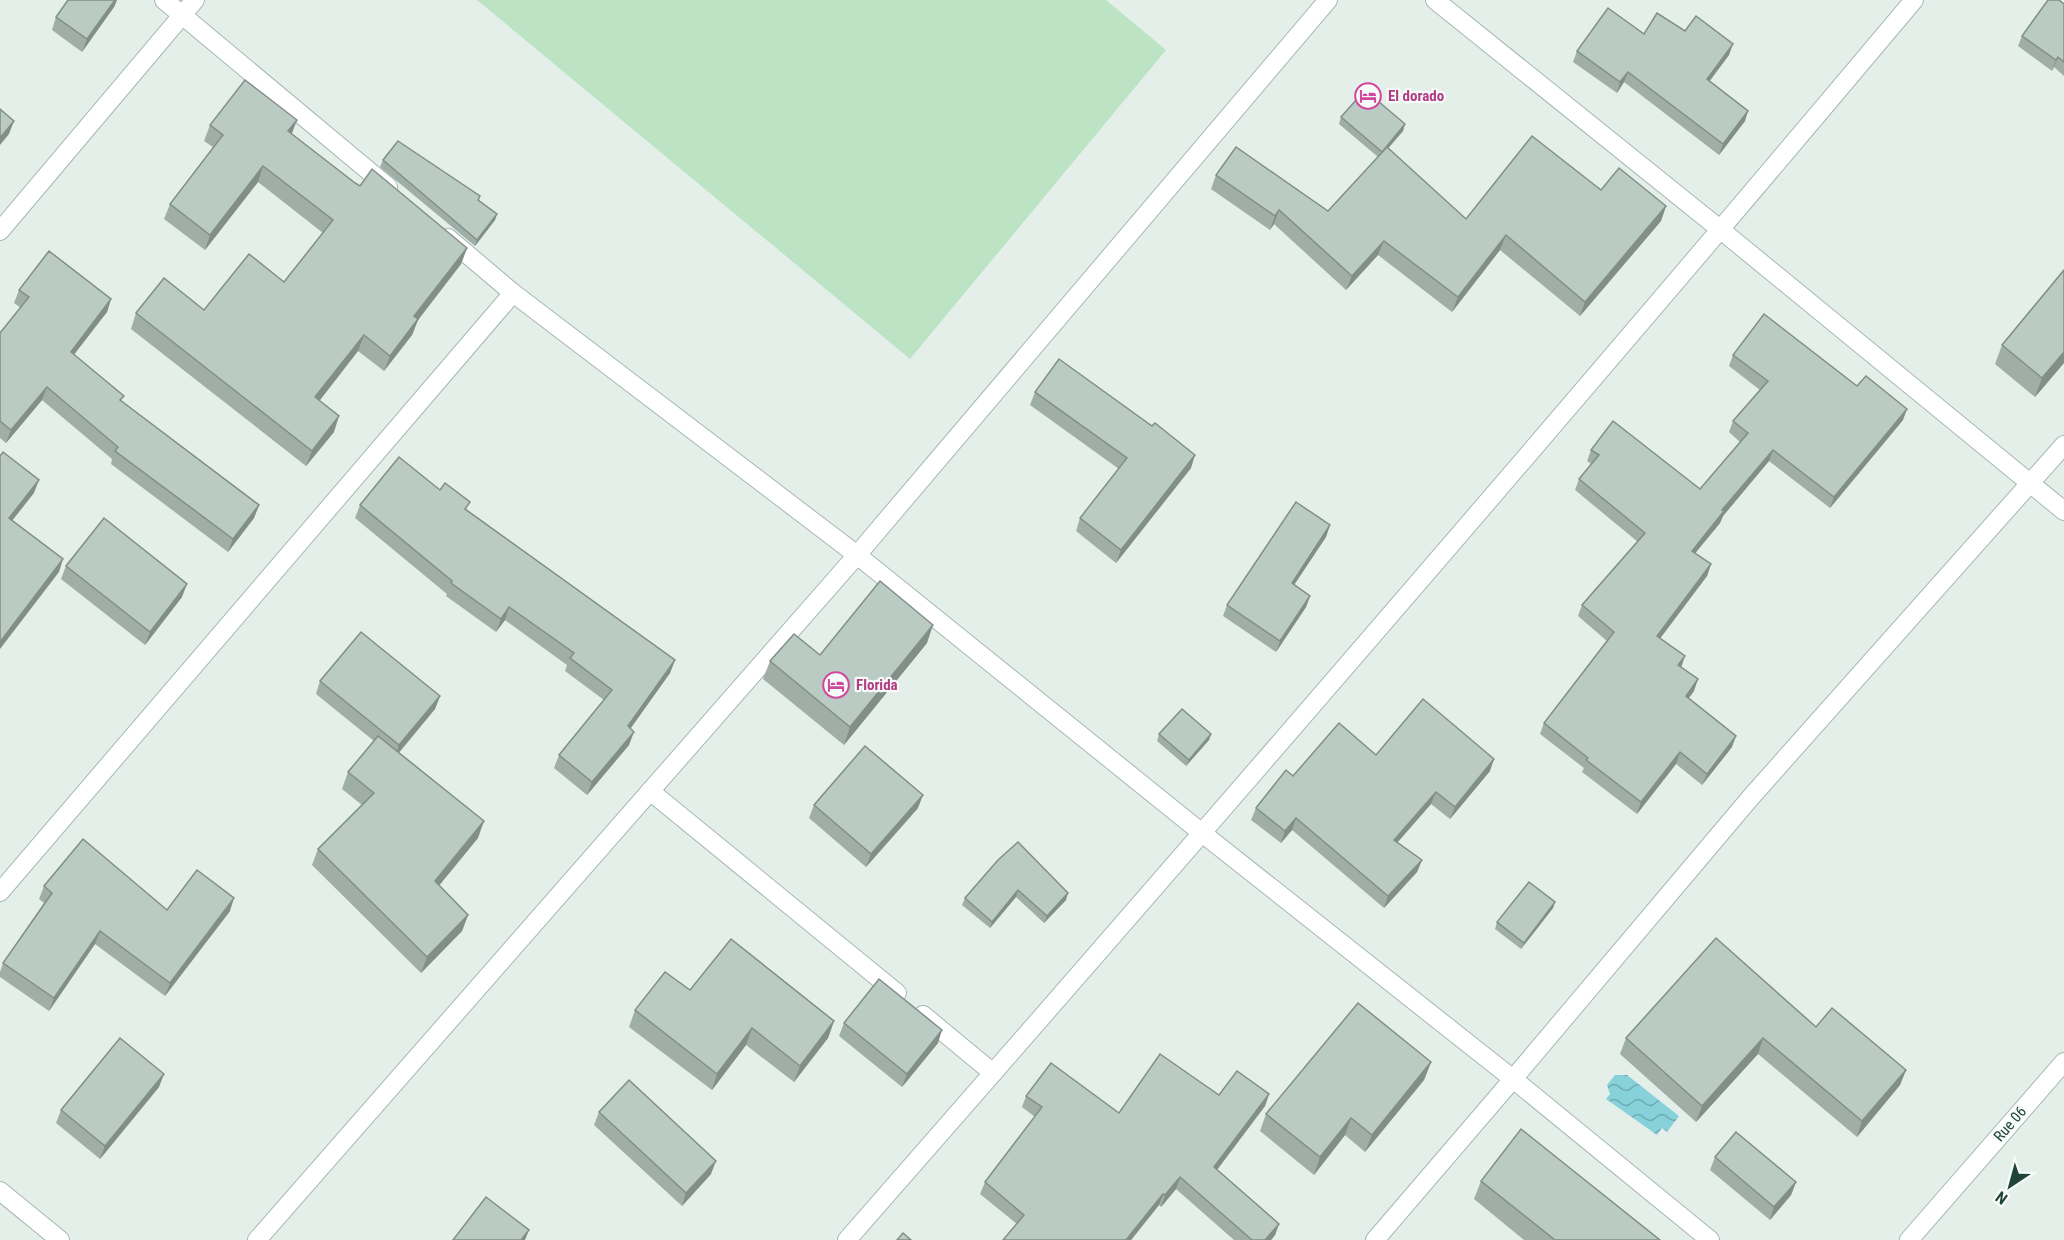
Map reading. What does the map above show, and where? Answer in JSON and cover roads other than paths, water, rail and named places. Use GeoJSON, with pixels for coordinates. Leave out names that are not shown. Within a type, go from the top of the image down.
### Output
{"type":"FeatureCollection","features":[{"type":"Feature","properties":{"kind":"street"},"geometry":{"type":"LineString","coordinates":[[164,0],[403,200]]}},
{"type":"Feature","properties":{"kind":"street"},"geometry":{"type":"LineString","coordinates":[[0,231],[195,0]]}},
{"type":"Feature","properties":{"kind":"street"},"geometry":{"type":"LineString","coordinates":[[257,1240],[857,555],[1328,0]]}},
{"type":"Feature","properties":{"kind":"street"},"geometry":{"type":"LineString","coordinates":[[1435,0],[1721,230],[2064,511]]}},
{"type":"Feature","properties":{"kind":"street"},"geometry":{"type":"LineString","coordinates":[[847,1240],[1202,833],[1721,230],[1914,0]]}},
{"type":"Feature","properties":{"kind":"street"},"geometry":{"type":"LineString","coordinates":[[431,224],[513,293],[857,555],[1202,833],[1513,1079],[1710,1240]]}},
{"type":"Feature","properties":{"kind":"street"},"geometry":{"type":"LineString","coordinates":[[0,892],[513,293]]}},
{"type":"Feature","properties":{"kind":"street"},"geometry":{"type":"LineString","coordinates":[[1375,1240],[1751,797],[2064,445]]}},
{"type":"Feature","properties":{"kind":"street"},"geometry":{"type":"LineString","coordinates":[[650,792],[993,1072]]}},
{"type":"Feature","properties":{"kind":"street","name":"Rue 06"},"geometry":{"type":"LineString","coordinates":[[1909,1240],[2064,1062]]}},
{"type":"Feature","properties":{"kind":"street"},"geometry":{"type":"LineString","coordinates":[[0,1191],[60,1240]]}},
{"type":"Feature","properties":{"kind":"water"},"geometry":{"type":"Polygon","coordinates":[[[1615,1075],[1627,1075],[1679,1116],[1667,1132],[1662,1128],[1657,1135],[1606,1099],[1610,1094],[1607,1085],[1615,1075]]]}},
{"type":"Feature","properties":{"kind":"place","name":"El dorado"},"geometry":{"type":"Point","coordinates":[1368,96]}},
{"type":"Feature","properties":{"kind":"place","name":"Florida"},"geometry":{"type":"Point","coordinates":[836,685]}}]}
